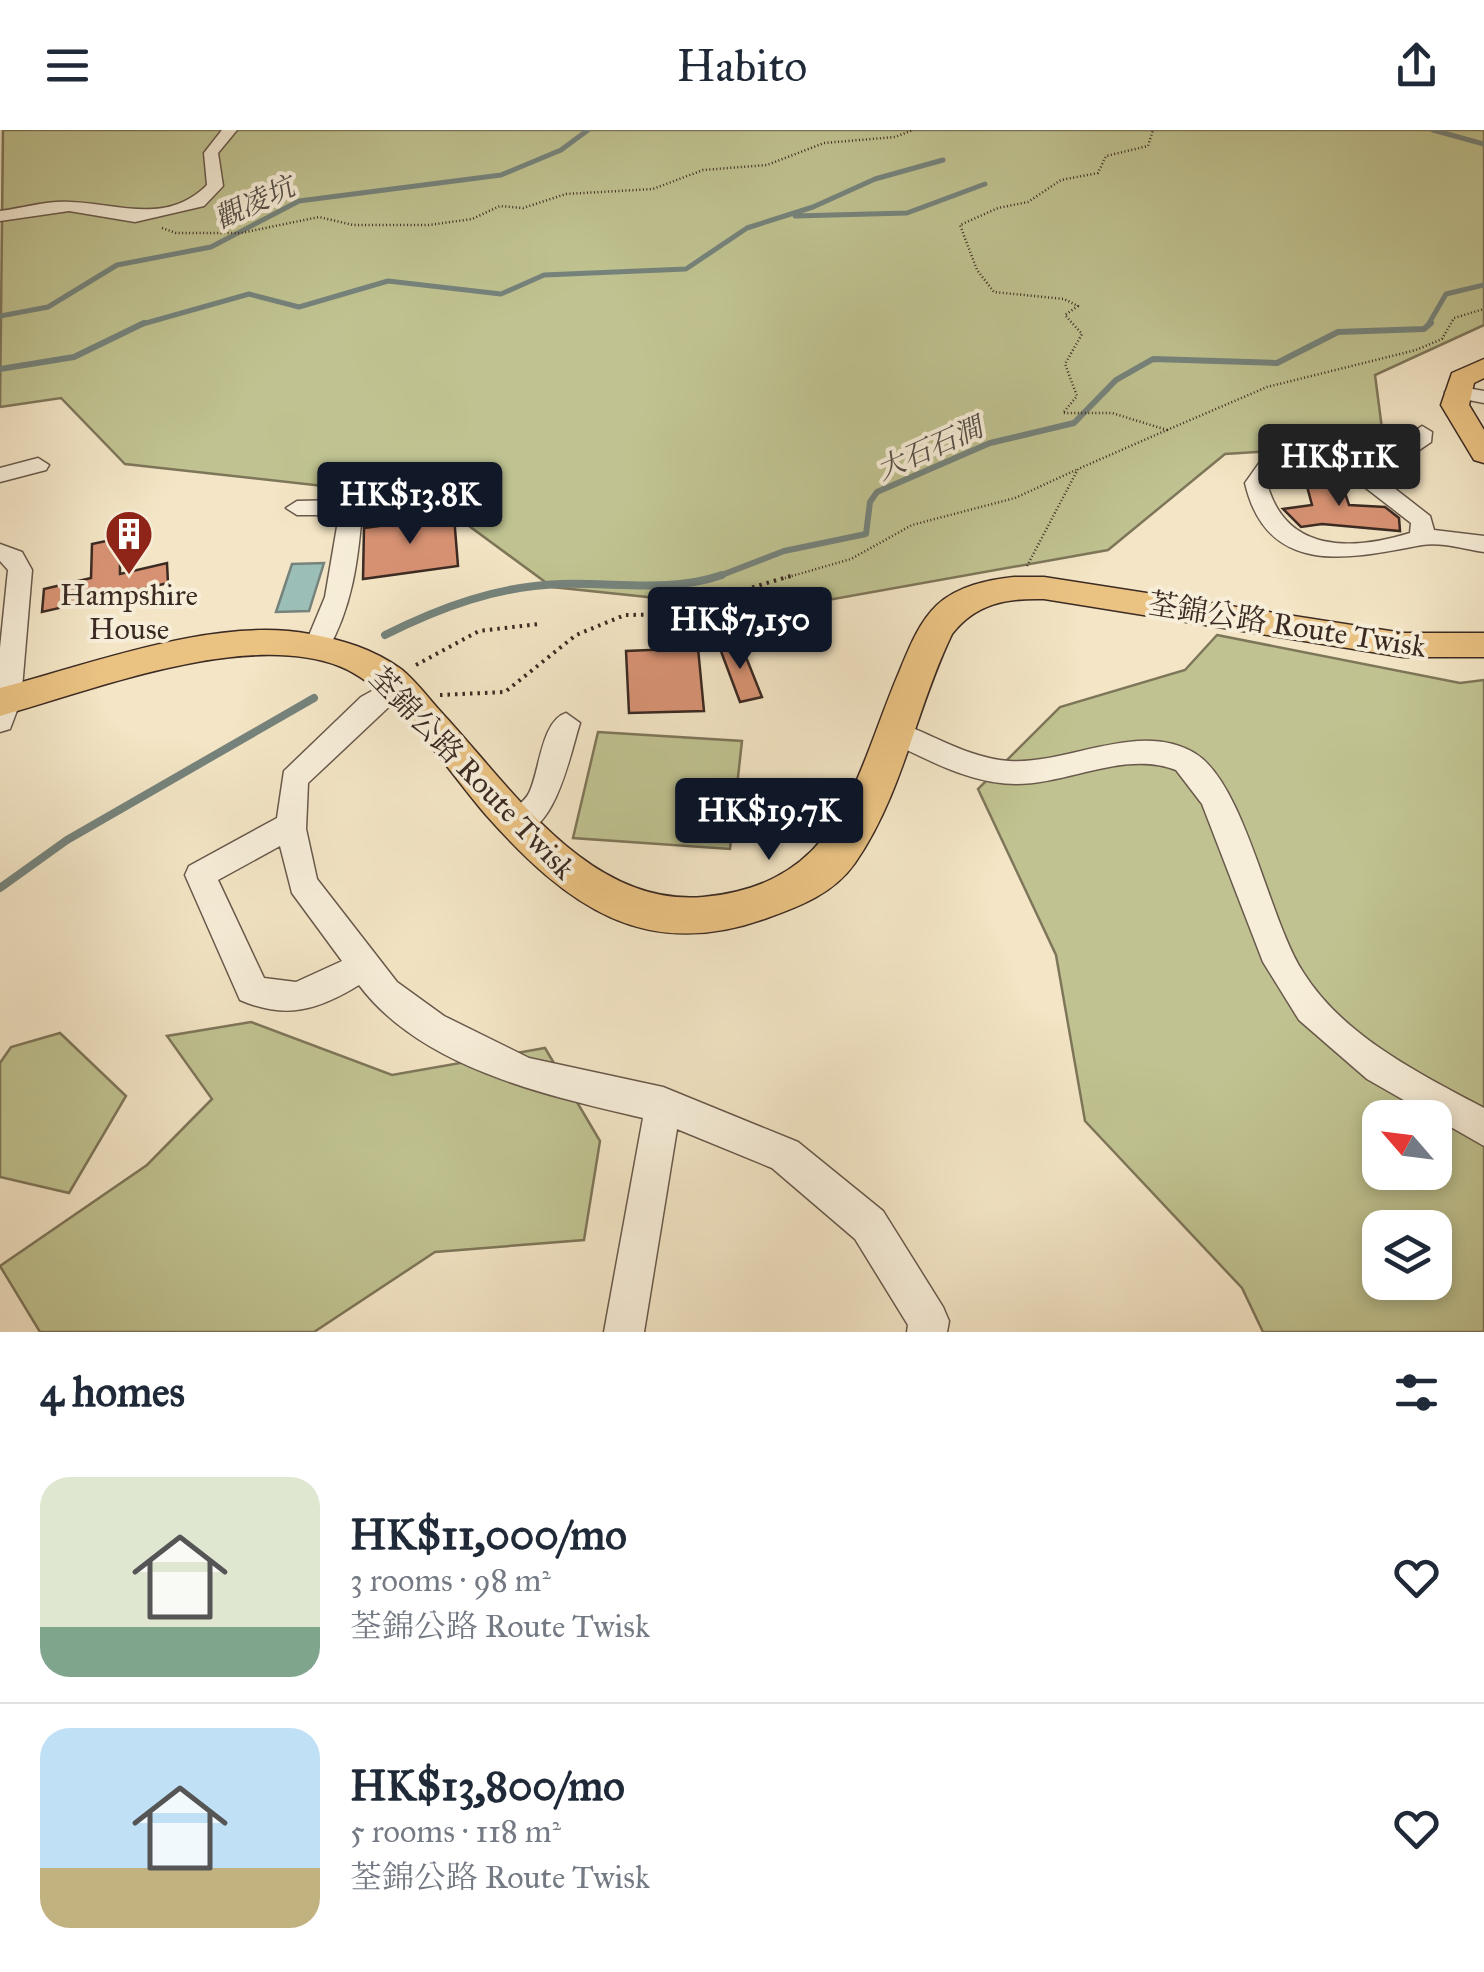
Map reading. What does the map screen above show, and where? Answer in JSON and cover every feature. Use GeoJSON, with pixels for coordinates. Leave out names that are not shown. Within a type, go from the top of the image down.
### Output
{"type":"FeatureCollection","features":[{"type":"Feature","properties":{"kind":"main road"},"geometry":{"type":"LineString","coordinates":[[1484,367],[1462,379],[1455,392],[1456,410],[1484,454]]}},
{"type":"Feature","properties":{"kind":"main road"},"geometry":{"type":"LineString","coordinates":[[1455,392],[1484,438]]}},
{"type":"Feature","properties":{"kind":"main road","name":"荃錦公路 Route Twisk"},"geometry":{"type":"LineString","coordinates":[[3,708],[212,651],[278,643],[318,646],[360,660],[397,688],[564,872],[608,899],[660,913],[734,910],[795,888],[830,863],[856,824],[943,618],[966,600],[1015,588],[1070,592],[1421,648],[1484,645]]}},
{"type":"Feature","properties":{"kind":"lane"},"geometry":{"type":"LineString","coordinates":[[0,216],[69,206],[135,217],[198,203],[216,186],[212,153],[230,130]]}},
{"type":"Feature","properties":{"kind":"lane"},"geometry":{"type":"LineString","coordinates":[[1455,392],[1484,397]]}},
{"type":"Feature","properties":{"kind":"lane"},"geometry":{"type":"LineString","coordinates":[[1368,475],[1424,438],[1422,432]]}},
{"type":"Feature","properties":{"kind":"lane"},"geometry":{"type":"LineString","coordinates":[[1422,538],[1422,521],[1368,475],[1330,462],[1270,464],[1256,483],[1258,504],[1288,541],[1307,547],[1395,547],[1422,538],[1484,544]]}},
{"type":"Feature","properties":{"kind":"lane"},"geometry":{"type":"LineString","coordinates":[[0,474],[38,466]]}},
{"type":"Feature","properties":{"kind":"lane"},"geometry":{"type":"LineString","coordinates":[[297,508],[341,507],[351,512],[333,620],[318,646]]}},
{"type":"Feature","properties":{"kind":"lane"},"geometry":{"type":"LineString","coordinates":[[0,552],[14,558],[20,570],[3,708]]}},
{"type":"Feature","properties":{"kind":"lane"},"geometry":{"type":"LineString","coordinates":[[397,688],[371,704],[294,778],[292,829],[304,884],[385,993],[432,1027],[526,1074],[663,1105],[785,1155],[870,1225],[928,1322],[927,1332]]}},
{"type":"Feature","properties":{"kind":"lane"},"geometry":{"type":"LineString","coordinates":[[516,822],[540,803],[566,723]]}},
{"type":"Feature","properties":{"kind":"lane"},"geometry":{"type":"LineString","coordinates":[[894,732],[958,760],[1004,772],[1030,772],[1146,753],[1168,754],[1188,763],[1210,789],[1272,952],[1309,1009],[1357,1054],[1484,1128]]}},
{"type":"Feature","properties":{"kind":"lane"},"geometry":{"type":"LineString","coordinates":[[294,824],[200,875],[252,989],[269,999],[289,1001],[310,995],[364,965]]}},
{"type":"Feature","properties":{"kind":"lane"},"geometry":{"type":"LineString","coordinates":[[624,1332],[663,1105]]}},
{"type":"Feature","properties":{"kind":"path"},"geometry":{"type":"LineString","coordinates":[[135,217],[176,233],[242,233],[319,217],[353,225],[429,226],[472,219],[500,206],[522,208],[566,194],[652,188],[703,170],[766,166],[824,144],[895,137],[913,130]]}},
{"type":"Feature","properties":{"kind":"path"},"geometry":{"type":"LineString","coordinates":[[1153,130],[1148,146],[1106,156],[1098,174],[1060,180],[1028,202],[998,208],[960,225],[977,270],[994,292],[1064,299],[1078,306],[1065,315],[1082,334],[1065,364],[1076,396],[1063,413],[1112,413],[1167,430]]}},
{"type":"Feature","properties":{"kind":"path"},"geometry":{"type":"LineString","coordinates":[[397,688],[505,692],[576,635],[625,616],[712,614],[740,590],[851,559],[912,525],[1015,498],[1267,387],[1416,350],[1442,339],[1454,318],[1484,309]]}},
{"type":"Feature","properties":{"kind":"path"},"geometry":{"type":"LineString","coordinates":[[1015,588],[1078,469]]}},
{"type":"Feature","properties":{"kind":"path"},"geometry":{"type":"LineString","coordinates":[[397,688],[479,632],[539,624]]}},
{"type":"Feature","properties":{"kind":"green space"},"geometry":{"type":"Polygon","coordinates":[[[3,130],[1484,130],[1484,325],[1375,375],[1384,444],[1225,454],[1108,550],[772,610],[552,587],[431,498],[125,464],[61,398],[0,407],[3,130]]]}},
{"type":"Feature","properties":{"kind":"green space"},"geometry":{"type":"Polygon","coordinates":[[[1217,635],[1460,683],[1484,680],[1484,1332],[1263,1332],[1242,1288],[1085,1121],[1056,955],[978,789],[1060,707],[1185,670],[1217,635]]]}},
{"type":"Feature","properties":{"kind":"green space"},"geometry":{"type":"Polygon","coordinates":[[[598,732],[742,741],[730,849],[573,838],[598,732]]]}},
{"type":"Feature","properties":{"kind":"green space"},"geometry":{"type":"Polygon","coordinates":[[[251,1022],[392,1075],[545,1048],[600,1141],[584,1240],[435,1252],[314,1332],[40,1332],[0,1266],[147,1165],[212,1099],[167,1036],[251,1022]]]}},
{"type":"Feature","properties":{"kind":"green space"},"geometry":{"type":"Polygon","coordinates":[[[60,1033],[126,1096],[69,1193],[0,1177],[0,1063],[11,1047],[60,1033]]]}},
{"type":"Feature","properties":{"kind":"water"},"geometry":{"type":"Polygon","coordinates":[[[324,563],[309,611],[276,612],[292,564],[324,563]]]}},
{"type":"Feature","properties":{"kind":"building"},"geometry":{"type":"Polygon","coordinates":[[[1312,472],[1341,481],[1349,505],[1385,507],[1399,518],[1400,531],[1322,524],[1301,527],[1283,509],[1312,505],[1305,479],[1314,480],[1312,472]]]}},
{"type":"Feature","properties":{"kind":"building"},"geometry":{"type":"Polygon","coordinates":[[[454,516],[458,566],[363,579],[364,528],[454,516]]]}},
{"type":"Feature","properties":{"kind":"building","name":"Hampshire House"},"geometry":{"type":"Polygon","coordinates":[[[120,538],[120,574],[167,563],[168,583],[42,612],[44,589],[91,578],[92,544],[120,538]]]}},
{"type":"Feature","properties":{"kind":"building"},"geometry":{"type":"Polygon","coordinates":[[[740,642],[762,697],[740,702],[719,646],[740,642]]]}},
{"type":"Feature","properties":{"kind":"building"},"geometry":{"type":"Polygon","coordinates":[[[698,648],[704,711],[629,713],[626,651],[698,648]]]}},
{"type":"Feature","properties":{"kind":"waterway","name":"觀凌坑"},"geometry":{"type":"LineString","coordinates":[[0,316],[48,307],[117,265],[211,247],[299,201],[501,175],[561,150],[588,130]]}},
{"type":"Feature","properties":{"kind":"waterway"},"geometry":{"type":"LineString","coordinates":[[1433,130],[1484,144]]}},
{"type":"Feature","properties":{"kind":"waterway"},"geometry":{"type":"LineString","coordinates":[[141,324],[249,294],[299,307],[388,281],[501,294],[544,275],[686,269],[747,228],[813,207],[875,179],[943,160]]}},
{"type":"Feature","properties":{"kind":"waterway"},"geometry":{"type":"LineString","coordinates":[[795,216],[907,213],[985,184]]}},
{"type":"Feature","properties":{"kind":"waterway","name":"大石石澗"},"geometry":{"type":"LineString","coordinates":[[1428,325],[1446,294],[1484,285]]}},
{"type":"Feature","properties":{"kind":"waterway","name":"大石石澗"},"geometry":{"type":"LineString","coordinates":[[721,575],[784,551],[866,534],[870,502],[877,492],[990,443],[1074,423],[1116,380],[1153,359],[1277,363],[1338,332],[1424,329],[1431,323]]}},
{"type":"Feature","properties":{"kind":"waterway"},"geometry":{"type":"LineString","coordinates":[[0,369],[74,357],[141,324]]}},
{"type":"Feature","properties":{"kind":"waterway","name":"大石石澗"},"geometry":{"type":"LineString","coordinates":[[385,635],[449,607],[515,589],[561,584],[682,584],[721,575]]}},
{"type":"Feature","properties":{"kind":"waterway","name":"大石石澗"},"geometry":{"type":"LineString","coordinates":[[714,578],[721,575]]}},
{"type":"Feature","properties":{"kind":"waterway"},"geometry":{"type":"LineString","coordinates":[[0,888],[67,840],[314,698]]}},
{"type":"Feature","properties":{"kind":"place","name":"Hampshire House"},"geometry":{"type":"Point","coordinates":[129,576]}}]}
